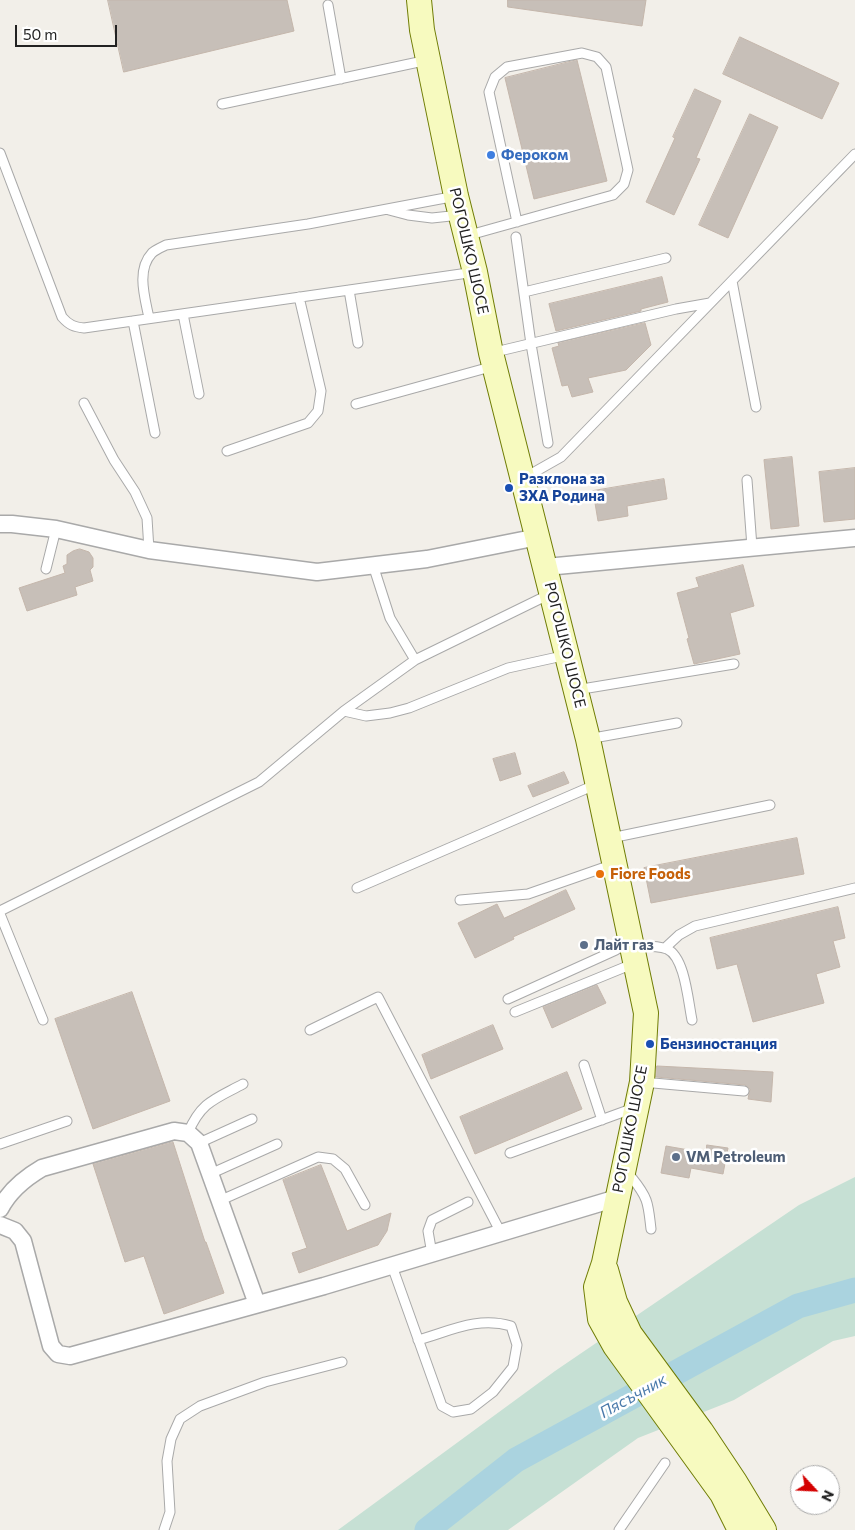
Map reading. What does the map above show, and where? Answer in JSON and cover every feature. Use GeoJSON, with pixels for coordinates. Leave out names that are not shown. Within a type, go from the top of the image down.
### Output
{"type":"FeatureCollection","features":[{"type":"Feature","properties":{"kind":"main road","name":"РОГОШКО ШОСЕ"},"geometry":{"type":"LineString","coordinates":[[408,0],[422,30]]}},
{"type":"Feature","properties":{"kind":"main road","name":"РОГОШКО ШОСЕ"},"geometry":{"type":"LineString","coordinates":[[419,0],[422,30],[460,215],[475,272],[493,360],[588,739],[614,864],[628,953],[646,1013],[642,1082],[604,1264],[596,1287],[600,1319],[622,1340],[693,1437],[735,1482],[764,1530]]}},
{"type":"Feature","properties":{"kind":"main road","name":"РОГОШКО ШОСЕ"},"geometry":{"type":"LineString","coordinates":[[693,1437],[740,1530]]}},
{"type":"Feature","properties":{"kind":"street"},"geometry":{"type":"LineString","coordinates":[[0,524],[56,529],[149,550],[317,572],[427,558],[538,537]]}},
{"type":"Feature","properties":{"kind":"street"},"geometry":{"type":"LineString","coordinates":[[546,567],[855,538]]}},
{"type":"Feature","properties":{"kind":"street"},"geometry":{"type":"LineString","coordinates":[[0,1209],[4,1200],[15,1187],[28,1176],[42,1168],[174,1130],[194,1138],[210,1174],[257,1304]]}},
{"type":"Feature","properties":{"kind":"street"},"geometry":{"type":"LineString","coordinates":[[0,1225],[15,1231],[23,1241],[51,1346],[58,1354],[70,1356],[106,1348],[392,1266],[617,1198]]}},
{"type":"Feature","properties":{"kind":"lane"},"geometry":{"type":"LineString","coordinates":[[328,5],[341,78]]}},
{"type":"Feature","properties":{"kind":"lane"},"geometry":{"type":"LineString","coordinates":[[149,318],[142,282],[145,264],[152,252],[166,245],[308,224],[385,210],[460,215],[517,222],[613,195],[624,184],[628,170],[606,67],[597,56],[582,53],[507,67],[494,77],[489,92],[517,222]]}},
{"type":"Feature","properties":{"kind":"lane"},"geometry":{"type":"LineString","coordinates":[[222,104],[428,60]]}},
{"type":"Feature","properties":{"kind":"lane"},"geometry":{"type":"LineString","coordinates":[[0,153],[62,317],[67,323],[75,327],[84,328],[475,272]]}},
{"type":"Feature","properties":{"kind":"lane"},"geometry":{"type":"LineString","coordinates":[[523,479],[561,457],[855,154]]}},
{"type":"Feature","properties":{"kind":"lane"},"geometry":{"type":"LineString","coordinates":[[385,210],[432,218],[460,215]]}},
{"type":"Feature","properties":{"kind":"lane"},"geometry":{"type":"LineString","coordinates":[[516,238],[531,344],[548,443]]}},
{"type":"Feature","properties":{"kind":"lane"},"geometry":{"type":"LineString","coordinates":[[524,292],[666,258]]}},
{"type":"Feature","properties":{"kind":"lane"},"geometry":{"type":"LineString","coordinates":[[732,280],[756,407]]}},
{"type":"Feature","properties":{"kind":"lane"},"geometry":{"type":"LineString","coordinates":[[349,290],[358,343]]}},
{"type":"Feature","properties":{"kind":"lane"},"geometry":{"type":"LineString","coordinates":[[227,452],[308,423],[318,411],[321,391],[299,297]]}},
{"type":"Feature","properties":{"kind":"lane"},"geometry":{"type":"LineString","coordinates":[[356,404],[493,360],[531,344],[676,309],[711,303]]}},
{"type":"Feature","properties":{"kind":"lane"},"geometry":{"type":"LineString","coordinates":[[183,314],[200,394]]}},
{"type":"Feature","properties":{"kind":"lane"},"geometry":{"type":"LineString","coordinates":[[132,321],[155,433]]}},
{"type":"Feature","properties":{"kind":"lane"},"geometry":{"type":"LineString","coordinates":[[84,404],[114,460],[135,492],[146,518],[149,550]]}},
{"type":"Feature","properties":{"kind":"lane"},"geometry":{"type":"LineString","coordinates":[[747,480],[752,547]]}},
{"type":"Feature","properties":{"kind":"lane"},"geometry":{"type":"LineString","coordinates":[[46,569],[56,529]]}},
{"type":"Feature","properties":{"kind":"lane"},"geometry":{"type":"LineString","coordinates":[[373,565],[390,618],[415,660]]}},
{"type":"Feature","properties":{"kind":"lane"},"geometry":{"type":"LineString","coordinates":[[43,1020],[0,912],[259,782],[344,711],[415,660],[552,593]]}},
{"type":"Feature","properties":{"kind":"lane"},"geometry":{"type":"LineString","coordinates":[[344,711],[366,716],[390,714],[508,668],[567,655]]}},
{"type":"Feature","properties":{"kind":"lane"},"geometry":{"type":"LineString","coordinates":[[575,690],[734,664]]}},
{"type":"Feature","properties":{"kind":"lane"},"geometry":{"type":"LineString","coordinates":[[588,739],[677,723]]}},
{"type":"Feature","properties":{"kind":"lane"},"geometry":{"type":"LineString","coordinates":[[357,888],[598,784]]}},
{"type":"Feature","properties":{"kind":"lane"},"geometry":{"type":"LineString","coordinates":[[609,838],[770,805]]}},
{"type":"Feature","properties":{"kind":"lane"},"geometry":{"type":"LineString","coordinates":[[460,900],[528,894],[614,864]]}},
{"type":"Feature","properties":{"kind":"lane"},"geometry":{"type":"LineString","coordinates":[[665,948],[679,935],[695,926],[855,888]]}},
{"type":"Feature","properties":{"kind":"lane"},"geometry":{"type":"LineString","coordinates":[[508,998],[628,953],[665,948],[675,953],[682,970],[692,1020]]}},
{"type":"Feature","properties":{"kind":"lane"},"geometry":{"type":"LineString","coordinates":[[515,1012],[628,953]]}},
{"type":"Feature","properties":{"kind":"lane"},"geometry":{"type":"LineString","coordinates":[[310,1030],[378,997],[501,1233]]}},
{"type":"Feature","properties":{"kind":"lane"},"geometry":{"type":"LineString","coordinates":[[584,1064],[602,1120]]}},
{"type":"Feature","properties":{"kind":"lane"},"geometry":{"type":"LineString","coordinates":[[642,1082],[744,1091]]}},
{"type":"Feature","properties":{"kind":"lane"},"geometry":{"type":"LineString","coordinates":[[243,1084],[205,1105],[194,1117],[194,1138],[252,1119]]}},
{"type":"Feature","properties":{"kind":"lane"},"geometry":{"type":"LineString","coordinates":[[510,1153],[637,1107]]}},
{"type":"Feature","properties":{"kind":"lane"},"geometry":{"type":"LineString","coordinates":[[0,1144],[67,1121]]}},
{"type":"Feature","properties":{"kind":"lane"},"geometry":{"type":"LineString","coordinates":[[210,1174],[277,1144]]}},
{"type":"Feature","properties":{"kind":"lane"},"geometry":{"type":"LineString","coordinates":[[219,1201],[318,1157],[333,1159],[345,1169],[365,1205]]}},
{"type":"Feature","properties":{"kind":"lane"},"geometry":{"type":"LineString","coordinates":[[632,1178],[647,1199],[651,1229]]}},
{"type":"Feature","properties":{"kind":"lane"},"geometry":{"type":"LineString","coordinates":[[432,1254],[428,1231],[432,1220],[468,1202]]}},
{"type":"Feature","properties":{"kind":"lane"},"geometry":{"type":"LineString","coordinates":[[392,1266],[418,1340],[442,1406],[453,1412],[471,1409],[493,1392],[513,1367],[517,1345],[511,1326],[497,1322],[475,1322],[418,1340]]}},
{"type":"Feature","properties":{"kind":"lane"},"geometry":{"type":"LineString","coordinates":[[164,1530],[170,1512],[167,1461],[171,1440],[180,1419],[200,1406],[265,1382],[342,1362]]}},
{"type":"Feature","properties":{"kind":"lane"},"geometry":{"type":"LineString","coordinates":[[619,1530],[665,1462]]}},
{"type":"Feature","properties":{"kind":"green space"},"geometry":{"type":"Polygon","coordinates":[[[855,1177],[855,1336],[833,1341],[734,1400],[638,1438],[508,1530],[338,1530],[555,1371],[799,1205],[855,1177]]]}},
{"type":"Feature","properties":{"kind":"building"},"geometry":{"type":"Polygon","coordinates":[[[108,0],[287,0],[294,31],[124,72],[108,0]]]}},
{"type":"Feature","properties":{"kind":"building"},"geometry":{"type":"Polygon","coordinates":[[[508,0],[646,0],[642,26],[508,7],[508,0]]]}},
{"type":"Feature","properties":{"kind":"building"},"geometry":{"type":"Polygon","coordinates":[[[740,37],[839,83],[822,119],[723,74],[740,37]]]}},
{"type":"Feature","properties":{"kind":"building"},"geometry":{"type":"Polygon","coordinates":[[[577,60],[607,181],[534,199],[505,78],[577,60]]]}},
{"type":"Feature","properties":{"kind":"building"},"geometry":{"type":"Polygon","coordinates":[[[695,89],[721,101],[696,158],[700,159],[674,215],[646,202],[695,89]]]}},
{"type":"Feature","properties":{"kind":"building"},"geometry":{"type":"Polygon","coordinates":[[[750,114],[778,127],[728,238],[699,225],[750,114]]]}},
{"type":"Feature","properties":{"kind":"building"},"geometry":{"type":"Polygon","coordinates":[[[662,277],[668,302],[641,309],[641,311],[556,331],[549,304],[662,277]]]}},
{"type":"Feature","properties":{"kind":"building"},"geometry":{"type":"Polygon","coordinates":[[[645,323],[651,345],[626,370],[588,378],[593,392],[572,397],[568,385],[562,386],[552,348],[559,346],[558,343],[645,323]]]}},
{"type":"Feature","properties":{"kind":"building"},"geometry":{"type":"Polygon","coordinates":[[[792,457],[799,526],[771,529],[764,460],[792,457]]]}},
{"type":"Feature","properties":{"kind":"building"},"geometry":{"type":"Polygon","coordinates":[[[855,468],[855,519],[824,522],[819,472],[855,468]]]}},
{"type":"Feature","properties":{"kind":"building"},"geometry":{"type":"Polygon","coordinates":[[[664,479],[667,499],[627,506],[628,516],[598,521],[593,491],[664,479]]]}},
{"type":"Feature","properties":{"kind":"building"},"geometry":{"type":"Polygon","coordinates":[[[80,549],[89,552],[93,558],[93,567],[90,570],[93,581],[75,587],[77,595],[27,611],[19,588],[65,573],[63,566],[67,564],[67,555],[80,549]]]}},
{"type":"Feature","properties":{"kind":"building"},"geometry":{"type":"Polygon","coordinates":[[[743,565],[754,606],[730,613],[740,654],[694,664],[677,593],[699,587],[696,578],[743,565]]]}},
{"type":"Feature","properties":{"kind":"building"},"geometry":{"type":"Polygon","coordinates":[[[515,753],[521,774],[500,781],[493,759],[515,753]]]}},
{"type":"Feature","properties":{"kind":"building"},"geometry":{"type":"Polygon","coordinates":[[[564,772],[569,783],[533,797],[528,786],[564,772]]]}},
{"type":"Feature","properties":{"kind":"building"},"geometry":{"type":"Polygon","coordinates":[[[797,838],[804,874],[651,903],[644,868],[797,838]]]}},
{"type":"Feature","properties":{"kind":"building"},"geometry":{"type":"Polygon","coordinates":[[[566,890],[575,909],[513,937],[514,939],[475,958],[458,923],[497,904],[504,918],[566,890]]]}},
{"type":"Feature","properties":{"kind":"building"},"geometry":{"type":"Polygon","coordinates":[[[838,907],[845,938],[833,941],[840,967],[816,974],[824,1003],[753,1022],[737,964],[717,969],[710,938],[838,907]]]}},
{"type":"Feature","properties":{"kind":"building"},"geometry":{"type":"Polygon","coordinates":[[[597,985],[606,1003],[552,1028],[543,1007],[597,985]]]}},
{"type":"Feature","properties":{"kind":"building"},"geometry":{"type":"Polygon","coordinates":[[[132,992],[170,1101],[93,1129],[55,1019],[132,992]]]}},
{"type":"Feature","properties":{"kind":"building"},"geometry":{"type":"Polygon","coordinates":[[[493,1025],[503,1049],[431,1079],[422,1055],[493,1025]]]}},
{"type":"Feature","properties":{"kind":"building"},"geometry":{"type":"Polygon","coordinates":[[[657,1066],[773,1072],[771,1102],[748,1099],[750,1089],[745,1085],[656,1077],[657,1066]]]}},
{"type":"Feature","properties":{"kind":"building"},"geometry":{"type":"Polygon","coordinates":[[[567,1072],[582,1109],[475,1154],[460,1117],[567,1072]]]}},
{"type":"Feature","properties":{"kind":"building"},"geometry":{"type":"Polygon","coordinates":[[[173,1142],[205,1242],[224,1293],[164,1314],[144,1256],[125,1262],[93,1164],[173,1142]]]}},
{"type":"Feature","properties":{"kind":"building"},"geometry":{"type":"Polygon","coordinates":[[[707,1145],[728,1148],[723,1174],[691,1168],[689,1178],[661,1173],[666,1146],[706,1153],[707,1145]]]}},
{"type":"Feature","properties":{"kind":"building"},"geometry":{"type":"Polygon","coordinates":[[[321,1165],[347,1231],[391,1213],[387,1231],[378,1245],[299,1273],[292,1253],[307,1248],[283,1180],[321,1165]]]}},
{"type":"Feature","properties":{"kind":"waterway","name":"Пясъчник"},"geometry":{"type":"LineString","coordinates":[[427,1530],[516,1460],[798,1306],[855,1290]]}},
{"type":"Feature","properties":{"kind":"place","name":"Фероком"},"geometry":{"type":"Point","coordinates":[491,155]}},
{"type":"Feature","properties":{"kind":"place","name":"Разклона за ЗХА Родина"},"geometry":{"type":"Point","coordinates":[509,488]}},
{"type":"Feature","properties":{"kind":"place","name":"Fiore Foods"},"geometry":{"type":"Point","coordinates":[600,874]}},
{"type":"Feature","properties":{"kind":"place","name":"Лайт газ"},"geometry":{"type":"Point","coordinates":[584,945]}},
{"type":"Feature","properties":{"kind":"place","name":"Бензиностанция"},"geometry":{"type":"Point","coordinates":[650,1044]}},
{"type":"Feature","properties":{"kind":"place","name":"VM Petroleum"},"geometry":{"type":"Point","coordinates":[676,1157]}}]}
